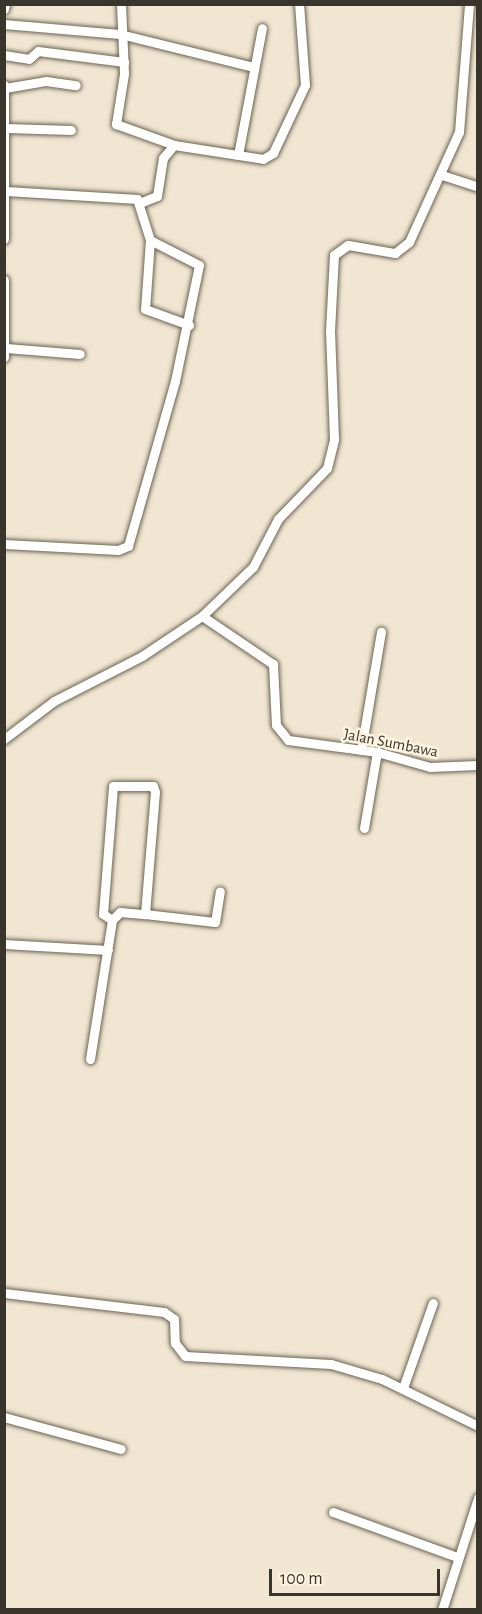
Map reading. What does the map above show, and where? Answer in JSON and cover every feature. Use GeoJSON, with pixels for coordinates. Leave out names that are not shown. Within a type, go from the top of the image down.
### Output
{"type":"FeatureCollection","features":[{"type":"Feature","properties":{"kind":"street"},"geometry":{"type":"LineString","coordinates":[[4,9],[5,4]]}},
{"type":"Feature","properties":{"kind":"street"},"geometry":{"type":"LineString","coordinates":[[121,4],[120,34],[124,62],[116,124],[174,145],[263,159],[273,153],[303,94],[306,77],[298,4]]}},
{"type":"Feature","properties":{"kind":"street"},"geometry":{"type":"LineString","coordinates":[[4,739],[54,701],[142,656],[202,616],[253,567],[278,519],[331,460],[334,255],[348,245],[387,253],[402,250],[442,175],[459,132],[469,4]]}},
{"type":"Feature","properties":{"kind":"street"},"geometry":{"type":"LineString","coordinates":[[4,24],[120,34],[253,67]]}},
{"type":"Feature","properties":{"kind":"street"},"geometry":{"type":"LineString","coordinates":[[238,155],[262,28]]}},
{"type":"Feature","properties":{"kind":"street"},"geometry":{"type":"LineString","coordinates":[[4,55],[29,58],[38,51],[124,62]]}},
{"type":"Feature","properties":{"kind":"street"},"geometry":{"type":"LineString","coordinates":[[4,239],[6,128],[4,86],[46,81],[76,84]]}},
{"type":"Feature","properties":{"kind":"street"},"geometry":{"type":"LineString","coordinates":[[6,128],[71,130]]}},
{"type":"Feature","properties":{"kind":"street"},"geometry":{"type":"LineString","coordinates":[[6,191],[122,196],[142,202],[157,196],[163,158],[174,145]]}},
{"type":"Feature","properties":{"kind":"street"},"geometry":{"type":"LineString","coordinates":[[442,175],[477,186]]}},
{"type":"Feature","properties":{"kind":"street"},"geometry":{"type":"LineString","coordinates":[[142,202],[150,240],[145,309],[189,325]]}},
{"type":"Feature","properties":{"kind":"street"},"geometry":{"type":"LineString","coordinates":[[4,544],[125,550],[189,325],[198,262],[150,240]]}},
{"type":"Feature","properties":{"kind":"street"},"geometry":{"type":"LineString","coordinates":[[4,280],[5,352],[80,354]]}},
{"type":"Feature","properties":{"kind":"street","name":"Jalan Sumbawa"},"geometry":{"type":"LineString","coordinates":[[202,616],[273,664],[276,725],[283,737],[377,752],[430,767],[477,765]]}},
{"type":"Feature","properties":{"kind":"street"},"geometry":{"type":"LineString","coordinates":[[361,750],[381,632]]}},
{"type":"Feature","properties":{"kind":"street"},"geometry":{"type":"LineString","coordinates":[[364,828],[377,752]]}},
{"type":"Feature","properties":{"kind":"street"},"geometry":{"type":"LineString","coordinates":[[112,920],[103,914],[112,790],[118,784],[153,786],[155,792],[145,914]]}},
{"type":"Feature","properties":{"kind":"street"},"geometry":{"type":"LineString","coordinates":[[90,1059],[112,920],[120,912],[215,922],[220,891]]}},
{"type":"Feature","properties":{"kind":"street"},"geometry":{"type":"LineString","coordinates":[[4,944],[108,950]]}},
{"type":"Feature","properties":{"kind":"street"},"geometry":{"type":"LineString","coordinates":[[4,1293],[168,1313],[177,1350],[189,1358],[316,1361],[403,1388],[477,1425]]}},
{"type":"Feature","properties":{"kind":"street"},"geometry":{"type":"LineString","coordinates":[[403,1388],[433,1303]]}},
{"type":"Feature","properties":{"kind":"street"},"geometry":{"type":"LineString","coordinates":[[4,1417],[121,1449]]}},
{"type":"Feature","properties":{"kind":"street"},"geometry":{"type":"LineString","coordinates":[[442,1610],[477,1498]]}},
{"type":"Feature","properties":{"kind":"street"},"geometry":{"type":"LineString","coordinates":[[333,1512],[457,1557]]}}]}
